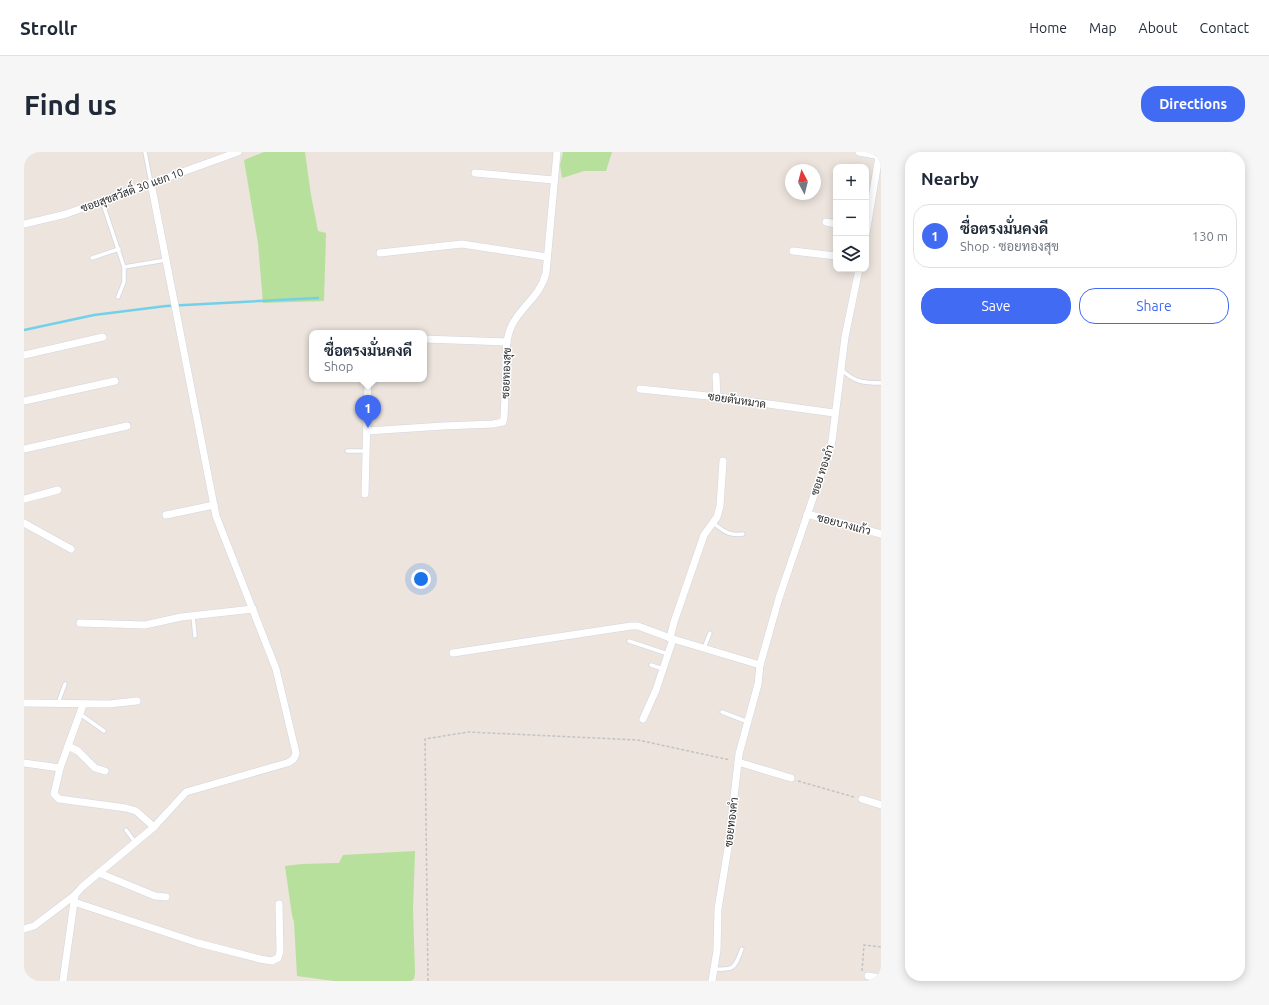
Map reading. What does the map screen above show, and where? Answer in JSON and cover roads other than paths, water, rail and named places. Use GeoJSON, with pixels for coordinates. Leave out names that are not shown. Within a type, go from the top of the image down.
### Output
{"type":"FeatureCollection","features":[{"type":"Feature","properties":{"kind":"street","name":"ซอยสุขสวัสดิ์ 30 แยก 10"},"geometry":{"type":"LineString","coordinates":[[24,224],[66,214],[238,152]]}},
{"type":"Feature","properties":{"kind":"street","name":"ซอยทองสุข"},"geometry":{"type":"LineString","coordinates":[[367,431],[493,424],[503,422],[507,342],[512,325],[538,292],[543,283],[547,257],[556,152]]}},
{"type":"Feature","properties":{"kind":"street"},"geometry":{"type":"LineString","coordinates":[[859,152],[880,156],[869,214]]}},
{"type":"Feature","properties":{"kind":"street"},"geometry":{"type":"LineString","coordinates":[[474,174],[554,180]]}},
{"type":"Feature","properties":{"kind":"street"},"geometry":{"type":"LineString","coordinates":[[24,929],[34,926],[74,898],[99,873],[154,827],[186,792],[287,763],[292,761],[296,753],[276,669],[222,534],[214,505],[151,183]]}},
{"type":"Feature","properties":{"kind":"street"},"geometry":{"type":"LineString","coordinates":[[826,222],[833,223]]}},
{"type":"Feature","properties":{"kind":"street"},"geometry":{"type":"LineString","coordinates":[[380,253],[462,244],[547,257]]}},
{"type":"Feature","properties":{"kind":"street"},"geometry":{"type":"LineString","coordinates":[[793,251],[833,256]]}},
{"type":"Feature","properties":{"kind":"street","name":"ซอย ทองภํา"},"geometry":{"type":"LineString","coordinates":[[760,665],[779,598],[832,441],[834,413],[841,369],[844,337],[859,272]]}},
{"type":"Feature","properties":{"kind":"street"},"geometry":{"type":"LineString","coordinates":[[24,355],[103,337]]}},
{"type":"Feature","properties":{"kind":"street"},"geometry":{"type":"LineString","coordinates":[[427,339],[507,342]]}},
{"type":"Feature","properties":{"kind":"street"},"geometry":{"type":"LineString","coordinates":[[716,376],[717,397]]}},
{"type":"Feature","properties":{"kind":"street"},"geometry":{"type":"LineString","coordinates":[[24,401],[115,381]]}},
{"type":"Feature","properties":{"kind":"street"},"geometry":{"type":"LineString","coordinates":[[365,494],[368,382]]}},
{"type":"Feature","properties":{"kind":"street","name":"ซอยตันหมาด"},"geometry":{"type":"LineString","coordinates":[[640,389],[717,397],[834,413]]}},
{"type":"Feature","properties":{"kind":"street"},"geometry":{"type":"LineString","coordinates":[[24,449],[127,426]]}},
{"type":"Feature","properties":{"kind":"street"},"geometry":{"type":"LineString","coordinates":[[643,719],[653,698],[668,654],[674,622],[704,535],[717,517],[720,506],[723,461]]}},
{"type":"Feature","properties":{"kind":"street"},"geometry":{"type":"LineString","coordinates":[[24,500],[58,490]]}},
{"type":"Feature","properties":{"kind":"street"},"geometry":{"type":"LineString","coordinates":[[166,515],[214,505]]}},
{"type":"Feature","properties":{"kind":"street","name":"ซอยบางแก้ว"},"geometry":{"type":"LineString","coordinates":[[807,514],[881,534]]}},
{"type":"Feature","properties":{"kind":"street"},"geometry":{"type":"LineString","coordinates":[[24,523],[72,549]]}},
{"type":"Feature","properties":{"kind":"street"},"geometry":{"type":"LineString","coordinates":[[80,623],[145,625],[193,616],[253,609]]}},
{"type":"Feature","properties":{"kind":"street"},"geometry":{"type":"LineString","coordinates":[[453,653],[638,626],[671,638],[760,665]]}},
{"type":"Feature","properties":{"kind":"street","name":"ซอยทองคำ"},"geometry":{"type":"LineString","coordinates":[[712,981],[717,950],[718,909],[728,848],[739,754],[758,684],[760,665]]}},
{"type":"Feature","properties":{"kind":"street"},"geometry":{"type":"LineString","coordinates":[[24,703],[83,705],[137,701]]}},
{"type":"Feature","properties":{"kind":"street"},"geometry":{"type":"LineString","coordinates":[[83,705],[60,768],[54,791],[55,796],[59,799],[126,808],[136,811],[154,827]]}},
{"type":"Feature","properties":{"kind":"street"},"geometry":{"type":"LineString","coordinates":[[68,746],[78,751],[95,768],[106,771]]}},
{"type":"Feature","properties":{"kind":"street"},"geometry":{"type":"LineString","coordinates":[[738,762],[791,778]]}},
{"type":"Feature","properties":{"kind":"street"},"geometry":{"type":"LineString","coordinates":[[24,763],[60,768]]}},
{"type":"Feature","properties":{"kind":"street"},"geometry":{"type":"LineString","coordinates":[[862,799],[881,805]]}},
{"type":"Feature","properties":{"kind":"street"},"geometry":{"type":"LineString","coordinates":[[99,873],[155,896],[166,897]]}},
{"type":"Feature","properties":{"kind":"street"},"geometry":{"type":"LineString","coordinates":[[74,898],[198,943],[260,959],[272,960],[278,958],[280,952],[279,904]]}},
{"type":"Feature","properties":{"kind":"street"},"geometry":{"type":"LineString","coordinates":[[63,981],[74,898]]}},
{"type":"Feature","properties":{"kind":"street"},"geometry":{"type":"LineString","coordinates":[[865,975],[881,978]]}},
{"type":"Feature","properties":{"kind":"lane"},"geometry":{"type":"LineString","coordinates":[[145,152],[151,183]]}},
{"type":"Feature","properties":{"kind":"lane"},"geometry":{"type":"LineString","coordinates":[[102,201],[124,267],[124,282],[118,297]]}},
{"type":"Feature","properties":{"kind":"lane"},"geometry":{"type":"LineString","coordinates":[[92,258],[119,249]]}},
{"type":"Feature","properties":{"kind":"lane"},"geometry":{"type":"LineString","coordinates":[[124,267],[166,260]]}},
{"type":"Feature","properties":{"kind":"lane"},"geometry":{"type":"LineString","coordinates":[[841,369],[853,379],[861,382],[881,384]]}},
{"type":"Feature","properties":{"kind":"lane"},"geometry":{"type":"LineString","coordinates":[[347,451],[366,451]]}},
{"type":"Feature","properties":{"kind":"lane"},"geometry":{"type":"LineString","coordinates":[[712,523],[733,535],[743,534]]}},
{"type":"Feature","properties":{"kind":"lane"},"geometry":{"type":"LineString","coordinates":[[193,616],[196,636]]}},
{"type":"Feature","properties":{"kind":"lane"},"geometry":{"type":"LineString","coordinates":[[704,648],[710,633]]}},
{"type":"Feature","properties":{"kind":"lane"},"geometry":{"type":"LineString","coordinates":[[629,641],[668,654]]}},
{"type":"Feature","properties":{"kind":"lane"},"geometry":{"type":"LineString","coordinates":[[651,665],[663,669]]}},
{"type":"Feature","properties":{"kind":"lane"},"geometry":{"type":"LineString","coordinates":[[58,704],[65,684]]}},
{"type":"Feature","properties":{"kind":"lane"},"geometry":{"type":"LineString","coordinates":[[722,712],[748,722]]}},
{"type":"Feature","properties":{"kind":"lane"},"geometry":{"type":"LineString","coordinates":[[80,714],[104,731]]}},
{"type":"Feature","properties":{"kind":"lane"},"geometry":{"type":"LineString","coordinates":[[126,830],[135,843]]}},
{"type":"Feature","properties":{"kind":"lane"},"geometry":{"type":"LineString","coordinates":[[714,969],[729,970],[733,968],[742,949]]}},
{"type":"Feature","properties":{"kind":"waterway"},"geometry":{"type":"LineString","coordinates":[[24,330],[94,315],[166,306],[318,298]]}},
{"type":"Feature","properties":{"kind":"place","name":"ซื่อตรงมั่นคงดี"},"geometry":{"type":"Point","coordinates":[368,428]}}]}
